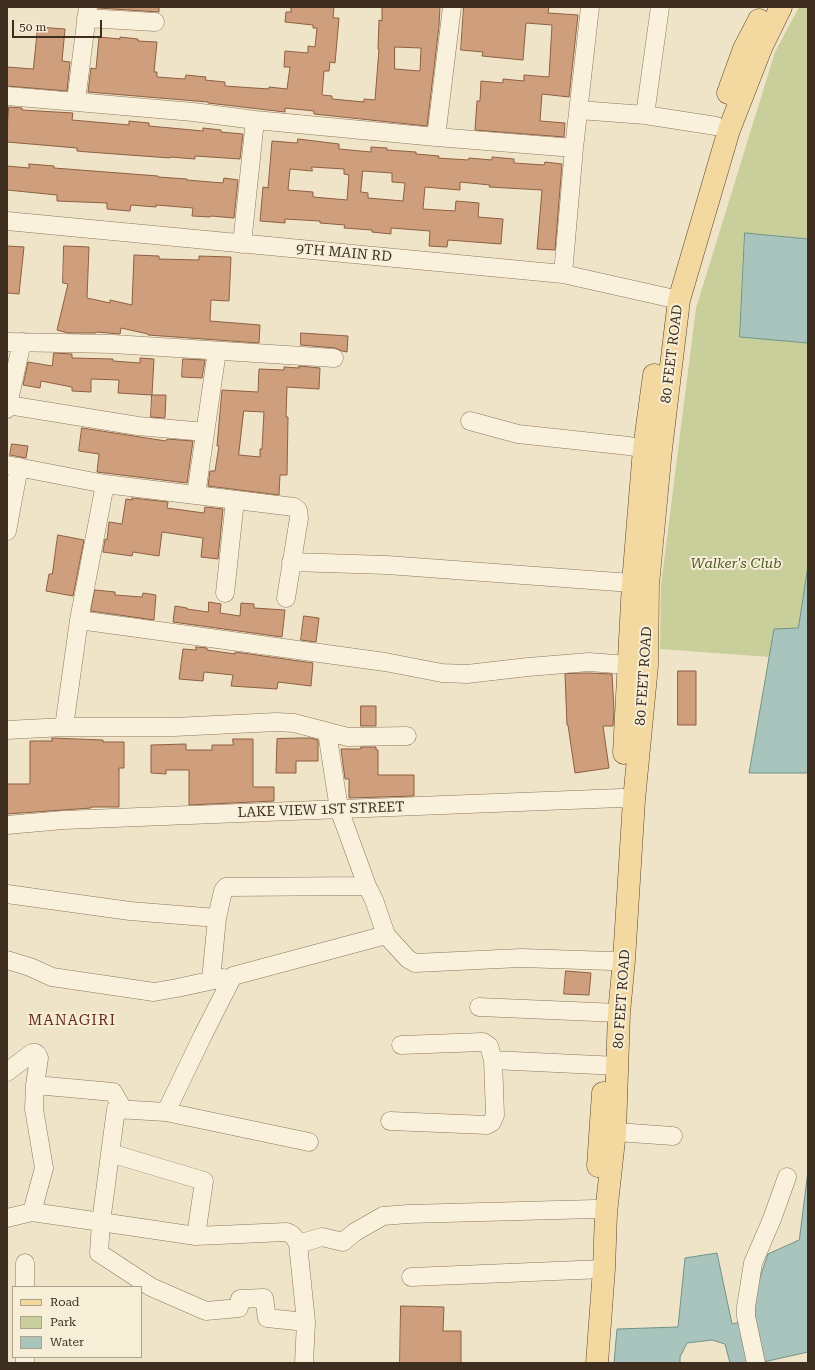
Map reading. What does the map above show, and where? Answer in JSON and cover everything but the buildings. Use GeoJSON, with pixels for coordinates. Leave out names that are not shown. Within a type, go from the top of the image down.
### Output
{"type":"FeatureCollection","features":[{"type":"Feature","properties":{"kind":"main road","name":"80 FEET ROAD"},"geometry":{"type":"LineString","coordinates":[[597,1363],[600,1211],[608,1131],[614,1012],[638,665],[641,584],[652,449],[672,298],[716,126],[744,49],[766,7]]}},
{"type":"Feature","properties":{"kind":"main road","name":"80 FEET ROAD"},"geometry":{"type":"LineString","coordinates":[[672,298],[729,130],[761,48],[781,7]]}},
{"type":"Feature","properties":{"kind":"main road","name":"80 FEET ROAD"},"geometry":{"type":"LineString","coordinates":[[585,1363],[598,1269]]}},
{"type":"Feature","properties":{"kind":"street"},"geometry":{"type":"LineString","coordinates":[[436,137],[452,7]]}},
{"type":"Feature","properties":{"kind":"street"},"geometry":{"type":"LineString","coordinates":[[563,274],[574,148],[590,7]]}},
{"type":"Feature","properties":{"kind":"street"},"geometry":{"type":"LineString","coordinates":[[645,115],[660,7]]}},
{"type":"Feature","properties":{"kind":"street"},"geometry":{"type":"LineString","coordinates":[[76,101],[87,12],[155,22]]}},
{"type":"Feature","properties":{"kind":"street"},"geometry":{"type":"LineString","coordinates":[[7,96],[193,112],[255,120],[436,137],[574,148]]}},
{"type":"Feature","properties":{"kind":"street"},"geometry":{"type":"LineString","coordinates":[[579,110],[645,115],[716,126]]}},
{"type":"Feature","properties":{"kind":"street"},"geometry":{"type":"LineString","coordinates":[[242,244],[255,120]]}},
{"type":"Feature","properties":{"kind":"street","name":"9TH MAIN RD"},"geometry":{"type":"LineString","coordinates":[[7,221],[563,274],[672,298]]}},
{"type":"Feature","properties":{"kind":"street"},"geometry":{"type":"LineString","coordinates":[[205,432],[138,426],[7,407],[14,342],[113,344],[334,358]]}},
{"type":"Feature","properties":{"kind":"street"},"geometry":{"type":"LineString","coordinates":[[196,495],[217,351]]}},
{"type":"Feature","properties":{"kind":"street"},"geometry":{"type":"LineString","coordinates":[[470,421],[518,434],[652,449]]}},
{"type":"Feature","properties":{"kind":"street"},"geometry":{"type":"LineString","coordinates":[[7,531],[13,466],[105,484],[294,507],[298,510],[299,518],[286,598]]}},
{"type":"Feature","properties":{"kind":"street"},"geometry":{"type":"LineString","coordinates":[[64,727],[79,620],[105,484]]}},
{"type":"Feature","properties":{"kind":"street"},"geometry":{"type":"LineString","coordinates":[[225,593],[235,500]]}},
{"type":"Feature","properties":{"kind":"street"},"geometry":{"type":"LineString","coordinates":[[291,562],[387,565],[641,584]]}},
{"type":"Feature","properties":{"kind":"street"},"geometry":{"type":"LineString","coordinates":[[79,620],[385,662],[442,673],[467,674],[589,662],[638,665]]}},
{"type":"Feature","properties":{"kind":"street"},"geometry":{"type":"LineString","coordinates":[[7,730],[64,727],[174,727],[277,722],[294,723],[348,737],[407,736]]}},
{"type":"Feature","properties":{"kind":"street"},"geometry":{"type":"LineString","coordinates":[[327,732],[339,809],[386,935],[408,959],[415,963],[521,958],[618,960]]}},
{"type":"Feature","properties":{"kind":"street","name":"LAKE VIEW 1ST STREET"},"geometry":{"type":"LineString","coordinates":[[7,825],[63,820],[628,799]]}},
{"type":"Feature","properties":{"kind":"street"},"geometry":{"type":"LineString","coordinates":[[211,980],[216,918],[223,891],[226,887],[367,886]]}},
{"type":"Feature","properties":{"kind":"street"},"geometry":{"type":"LineString","coordinates":[[7,894],[130,910],[216,918]]}},
{"type":"Feature","properties":{"kind":"street"},"geometry":{"type":"LineString","coordinates":[[7,962],[30,967],[52,977],[154,992],[233,976],[386,935]]}},
{"type":"Feature","properties":{"kind":"street"},"geometry":{"type":"LineString","coordinates":[[166,1112],[233,976]]}},
{"type":"Feature","properties":{"kind":"street"},"geometry":{"type":"LineString","coordinates":[[479,1007],[614,1012]]}},
{"type":"Feature","properties":{"kind":"street"},"geometry":{"type":"LineString","coordinates":[[390,1121],[487,1125],[492,1122],[495,1115],[493,1060],[489,1046],[483,1042],[401,1045]]}},
{"type":"Feature","properties":{"kind":"street"},"geometry":{"type":"LineString","coordinates":[[7,1072],[32,1053],[35,1052],[37,1054],[39,1058],[35,1085],[34,1109],[44,1168],[32,1212]]}},
{"type":"Feature","properties":{"kind":"street"},"geometry":{"type":"LineString","coordinates":[[493,1060],[611,1065]]}},
{"type":"Feature","properties":{"kind":"street"},"geometry":{"type":"LineString","coordinates":[[35,1085],[113,1092],[123,1109]]}},
{"type":"Feature","properties":{"kind":"street"},"geometry":{"type":"LineString","coordinates":[[306,1322],[267,1318],[264,1298],[240,1299],[239,1308],[206,1311],[151,1287],[99,1253],[101,1222],[116,1109],[166,1112],[308,1142]]}},
{"type":"Feature","properties":{"kind":"street"},"geometry":{"type":"LineString","coordinates":[[608,1131],[673,1136]]}},
{"type":"Feature","properties":{"kind":"street"},"geometry":{"type":"LineString","coordinates":[[110,1153],[204,1181],[196,1236]]}},
{"type":"Feature","properties":{"kind":"street"},"geometry":{"type":"LineString","coordinates":[[756,1363],[746,1316],[753,1263],[772,1219],[787,1177]]}},
{"type":"Feature","properties":{"kind":"street"},"geometry":{"type":"LineString","coordinates":[[298,1244],[322,1237],[343,1242],[355,1232],[383,1216],[416,1214],[600,1211]]}},
{"type":"Feature","properties":{"kind":"street"},"geometry":{"type":"LineString","coordinates":[[7,1218],[32,1212],[196,1236],[291,1233],[298,1244],[306,1322],[304,1363]]}},
{"type":"Feature","properties":{"kind":"street"},"geometry":{"type":"LineString","coordinates":[[25,1263],[25,1286]]}},
{"type":"Feature","properties":{"kind":"street"},"geometry":{"type":"LineString","coordinates":[[411,1277],[598,1269]]}},
{"type":"Feature","properties":{"kind":"green space","name":"Walker's Club"},"geometry":{"type":"Polygon","coordinates":[[[799,7],[808,7],[808,239],[745,233],[740,336],[808,343],[808,566],[798,628],[774,630],[769,657],[660,649],[661,585],[696,308],[775,52],[799,7]]]}},
{"type":"Feature","properties":{"kind":"water"},"geometry":{"type":"Polygon","coordinates":[[[745,233],[808,239],[808,343],[740,337],[745,233]]]}},
{"type":"Feature","properties":{"kind":"water"},"geometry":{"type":"Polygon","coordinates":[[[808,566],[808,773],[749,773],[774,629],[798,628],[808,566]]]}},
{"type":"Feature","properties":{"kind":"water"},"geometry":{"type":"Polygon","coordinates":[[[808,1171],[808,1352],[759,1363],[730,1363],[725,1344],[712,1340],[687,1343],[680,1357],[680,1363],[614,1363],[617,1329],[678,1327],[685,1258],[717,1253],[732,1324],[752,1319],[755,1292],[768,1254],[799,1240],[808,1171]]]}},
{"type":"Feature","properties":{"kind":"district","name":"MANAGIRI"},"geometry":{"type":"Point","coordinates":[72,1021]}}]}
